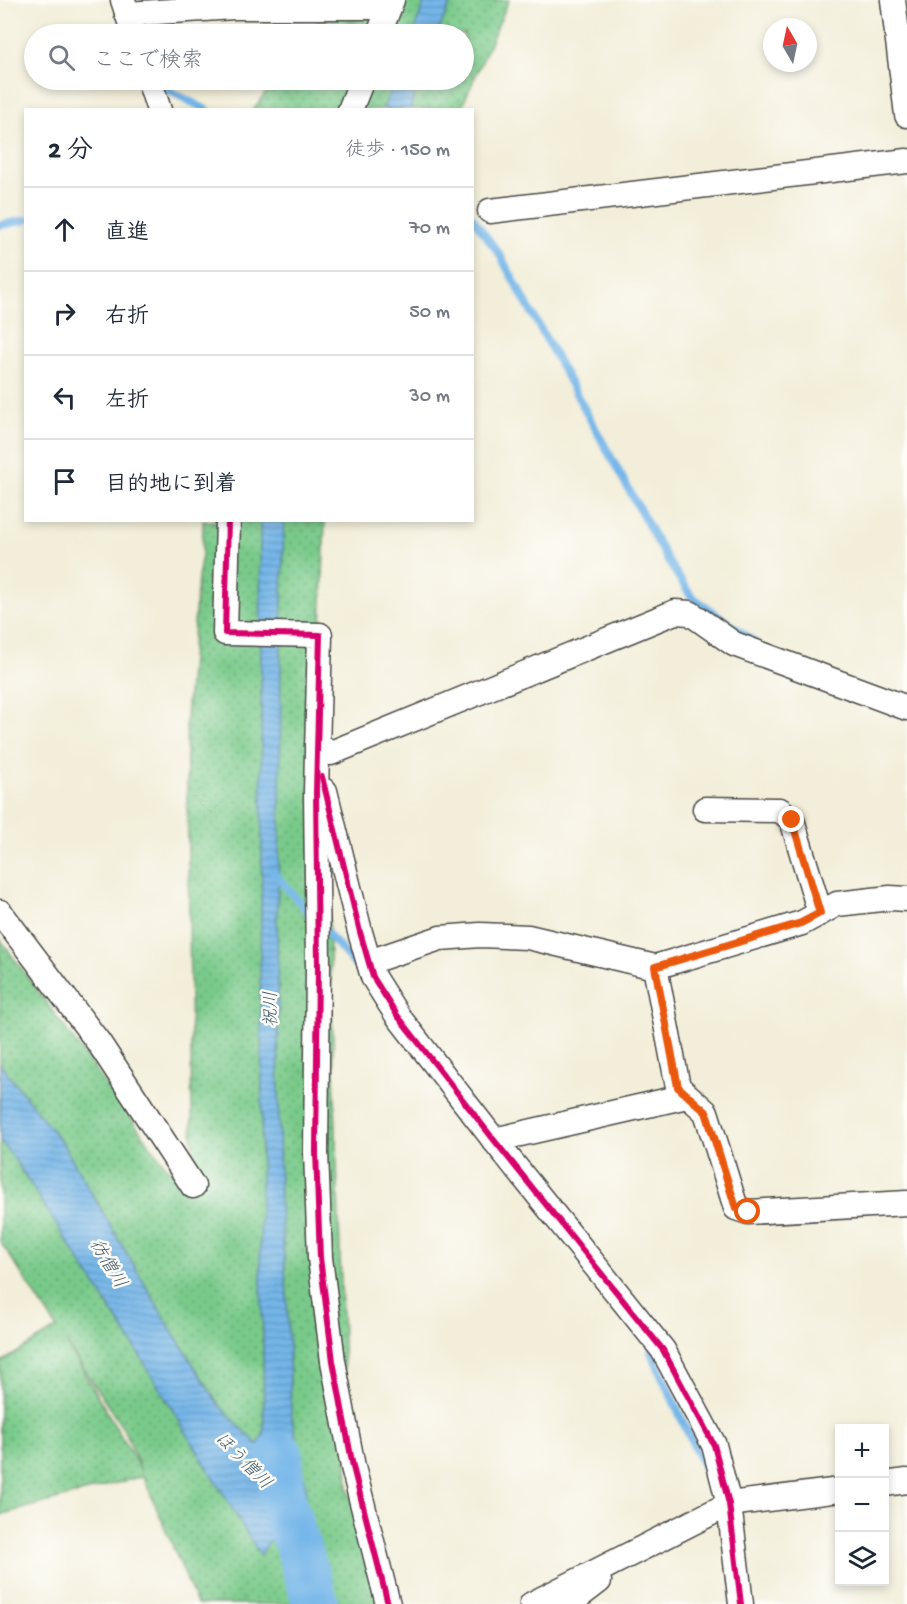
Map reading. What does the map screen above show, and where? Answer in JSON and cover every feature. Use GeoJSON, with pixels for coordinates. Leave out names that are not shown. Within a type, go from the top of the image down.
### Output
{"type":"FeatureCollection","features":[{"type":"Feature","properties":{"kind":"street"},"geometry":{"type":"LineString","coordinates":[[893,0],[907,115]]}},
{"type":"Feature","properties":{"kind":"street"},"geometry":{"type":"LineString","coordinates":[[128,16],[234,7],[391,4],[383,24]]}},
{"type":"Feature","properties":{"kind":"street"},"geometry":{"type":"LineString","coordinates":[[152,90],[158,108]]}},
{"type":"Feature","properties":{"kind":"street"},"geometry":{"type":"LineString","coordinates":[[351,108],[358,90]]}},
{"type":"Feature","properties":{"kind":"street"},"geometry":{"type":"LineString","coordinates":[[490,211],[907,161]]}},
{"type":"Feature","properties":{"kind":"street"},"geometry":{"type":"LineString","coordinates":[[228,522],[225,633],[320,635],[317,751],[316,1152],[320,1258],[333,1361],[353,1467],[388,1604]]}},
{"type":"Feature","properties":{"kind":"street"},"geometry":{"type":"LineString","coordinates":[[317,751],[331,753],[675,612],[690,614],[734,644],[907,708]]}},
{"type":"Feature","properties":{"kind":"street"},"geometry":{"type":"LineString","coordinates":[[317,751],[374,977],[397,1016],[663,1350],[714,1445],[722,1508],[741,1604]]}},
{"type":"Feature","properties":{"kind":"street"},"geometry":{"type":"LineString","coordinates":[[705,809],[780,810],[792,820],[820,913]]}},
{"type":"Feature","properties":{"kind":"street"},"geometry":{"type":"LineString","coordinates":[[369,962],[440,938],[480,935],[528,937],[655,967],[801,923],[837,904],[890,898],[907,899]]}},
{"type":"Feature","properties":{"kind":"street"},"geometry":{"type":"LineString","coordinates":[[0,912],[99,1043],[193,1186]]}},
{"type":"Feature","properties":{"kind":"street"},"geometry":{"type":"LineString","coordinates":[[655,967],[678,1087],[706,1112],[736,1208],[748,1212],[907,1203]]}},
{"type":"Feature","properties":{"kind":"street"},"geometry":{"type":"LineString","coordinates":[[494,1140],[687,1096]]}},
{"type":"Feature","properties":{"kind":"street"},"geometry":{"type":"LineString","coordinates":[[889,1483],[907,1481]]}},
{"type":"Feature","properties":{"kind":"street"},"geometry":{"type":"LineString","coordinates":[[532,1604],[722,1508],[835,1491]]}},
{"type":"Feature","properties":{"kind":"street"},"geometry":{"type":"LineString","coordinates":[[569,1604],[605,1577],[618,1560]]}},
{"type":"Feature","properties":{"kind":"green space"},"geometry":{"type":"Polygon","coordinates":[[[334,0],[509,0],[474,79],[474,24],[316,24],[334,0]]]}},
{"type":"Feature","properties":{"kind":"green space"},"geometry":{"type":"Polygon","coordinates":[[[361,0],[392,0],[383,24],[347,24],[361,0]]]}},
{"type":"Feature","properties":{"kind":"green space"},"geometry":{"type":"Polygon","coordinates":[[[268,90],[469,90],[461,108],[254,108],[268,90]]]}},
{"type":"Feature","properties":{"kind":"green space"},"geometry":{"type":"Polygon","coordinates":[[[203,522],[325,522],[320,658],[348,1488],[384,1604],[197,1604],[143,1476],[0,1515],[0,1363],[57,1328],[0,1241],[0,939],[167,1168],[193,1185],[186,717],[202,554],[203,522]],[[66,1342],[141,1470],[124,1430],[66,1342]]]}},
{"type":"Feature","properties":{"kind":"water"},"geometry":{"type":"Polygon","coordinates":[[[425,0],[452,0],[441,24],[417,24],[425,0]]]}},
{"type":"Feature","properties":{"kind":"water"},"geometry":{"type":"Polygon","coordinates":[[[391,90],[417,90],[410,108],[383,108],[391,90]]]}},
{"type":"Feature","properties":{"kind":"water"},"geometry":{"type":"Polygon","coordinates":[[[260,522],[284,522],[277,912],[280,1206],[287,1293],[291,1413],[307,1493],[260,1555],[131,1341],[0,1140],[0,1064],[63,1144],[171,1329],[219,1405],[258,1445],[264,1433],[260,1253],[262,866],[260,522]]]}},
{"type":"Feature","properties":{"kind":"waterway"},"geometry":{"type":"LineString","coordinates":[[168,90],[203,108]]}},
{"type":"Feature","properties":{"kind":"waterway"},"geometry":{"type":"LineString","coordinates":[[0,225],[24,220]]}},
{"type":"Feature","properties":{"kind":"waterway"},"geometry":{"type":"LineString","coordinates":[[474,220],[500,255],[668,561],[691,596],[753,641]]}},
{"type":"Feature","properties":{"kind":"waterway"},"geometry":{"type":"LineString","coordinates":[[273,872],[311,915]]}},
{"type":"Feature","properties":{"kind":"waterway"},"geometry":{"type":"LineString","coordinates":[[323,928],[362,973]]}},
{"type":"Feature","properties":{"kind":"waterway"},"geometry":{"type":"LineString","coordinates":[[651,1352],[715,1492]]}},
{"type":"Feature","properties":{"kind":"waterway","name":"彷僧川"},"geometry":{"type":"LineString","coordinates":[[280,1454],[282,1497],[316,1604]]}},
{"type":"Feature","properties":{"kind":"cycle path"},"geometry":{"type":"LineString","coordinates":[[228,522],[225,633],[320,635],[316,792],[318,966],[316,1152],[320,1258],[333,1361],[353,1467],[388,1604]]}},
{"type":"Feature","properties":{"kind":"cycle path"},"geometry":{"type":"LineString","coordinates":[[322,777],[373,977],[397,1015],[494,1140],[663,1350],[714,1445],[729,1504],[741,1604]]}},
{"type":"Feature","properties":{"kind":"route"},"geometry":{"type":"LineString","coordinates":[[748,1212],[736,1208],[706,1112],[678,1087],[655,967],[801,923],[820,913],[792,820]]}},
{"type":"Feature","properties":{"kind":"water label","name":"祝川"},"geometry":{"type":"Point","coordinates":[270,1009]}},
{"type":"Feature","properties":{"kind":"water label","name":"ほう僧川"},"geometry":{"type":"Point","coordinates":[244,1460]}}]}
